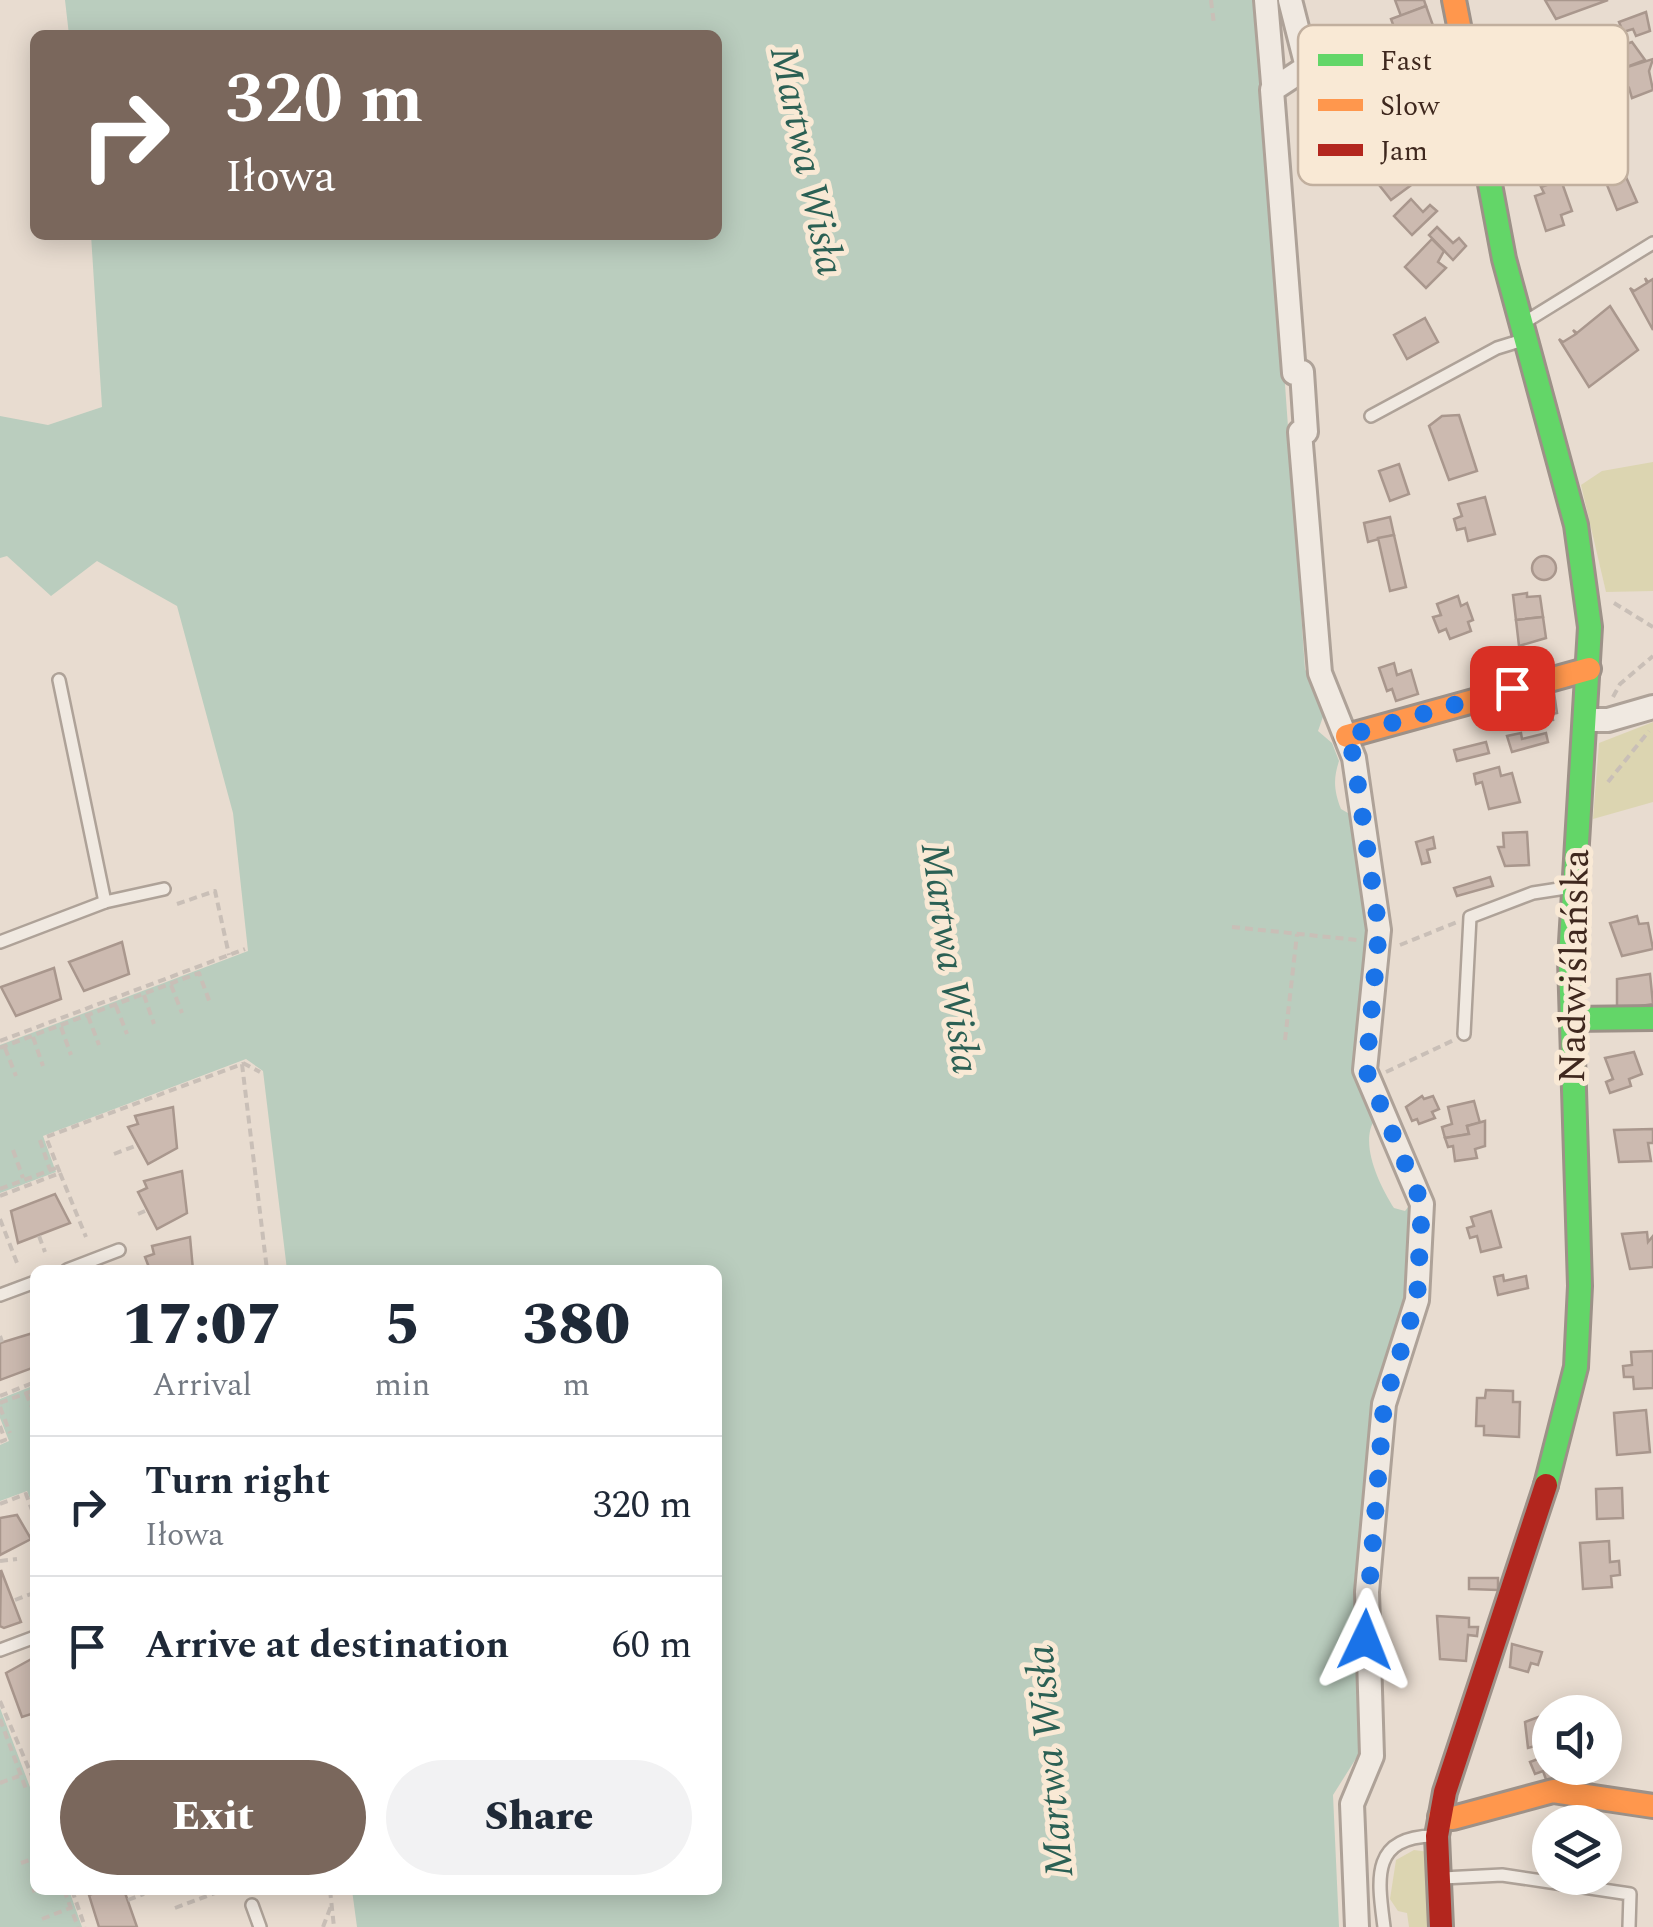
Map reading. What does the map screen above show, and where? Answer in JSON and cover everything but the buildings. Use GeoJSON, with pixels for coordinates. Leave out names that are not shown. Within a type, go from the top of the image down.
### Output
{"type":"FeatureCollection","features":[{"type":"Feature","properties":{"kind":"street"},"geometry":{"type":"LineString","coordinates":[[1266,0],[1273,83]]}},
{"type":"Feature","properties":{"kind":"street"},"geometry":{"type":"LineString","coordinates":[[1290,0],[1298,32]]}},
{"type":"Feature","properties":{"kind":"street","name":"Nadwiślańska"},"geometry":{"type":"LineString","coordinates":[[1454,0],[1459,25]]}},
{"type":"Feature","properties":{"kind":"street"},"geometry":{"type":"LineString","coordinates":[[1298,73],[1272,90],[1294,373],[1302,372],[1306,432],[1300,432],[1320,673],[1354,758],[1378,942],[1367,1078],[1422,1204],[1417,1300],[1384,1404],[1366,1592],[1372,1756],[1352,1804],[1357,1927]]}},
{"type":"Feature","properties":{"kind":"street","name":"Nadwiślańska"},"geometry":{"type":"LineString","coordinates":[[1441,1927],[1437,1877],[1439,1826],[1452,1763],[1554,1463],[1573,1388],[1580,1286],[1570,1019],[1572,888],[1587,720],[1588,592],[1576,525],[1521,332],[1491,185]]}},
{"type":"Feature","properties":{"kind":"street"},"geometry":{"type":"LineString","coordinates":[[1347,736],[1578,669],[1589,670]]}},
{"type":"Feature","properties":{"kind":"street"},"geometry":{"type":"LineString","coordinates":[[1587,720],[1608,720],[1653,706]]}},
{"type":"Feature","properties":{"kind":"street"},"geometry":{"type":"LineString","coordinates":[[1570,1019],[1653,1018]]}},
{"type":"Feature","properties":{"kind":"street"},"geometry":{"type":"LineString","coordinates":[[1439,1826],[1453,1818],[1553,1791],[1653,1806]]}},
{"type":"Feature","properties":{"kind":"lane"},"geometry":{"type":"LineString","coordinates":[[1371,416],[1497,348],[1653,244]]}},
{"type":"Feature","properties":{"kind":"lane"},"geometry":{"type":"LineString","coordinates":[[59,680],[105,902]]}},
{"type":"Feature","properties":{"kind":"lane"},"geometry":{"type":"LineString","coordinates":[[1464,1034],[1470,917],[1533,894],[1572,888]]}},
{"type":"Feature","properties":{"kind":"lane"},"geometry":{"type":"LineString","coordinates":[[0,942],[105,902],[164,889]]}},
{"type":"Feature","properties":{"kind":"lane"},"geometry":{"type":"LineString","coordinates":[[79,1265],[119,1250]]}},
{"type":"Feature","properties":{"kind":"lane"},"geometry":{"type":"LineString","coordinates":[[0,1295],[30,1284]]}},
{"type":"Feature","properties":{"kind":"lane"},"geometry":{"type":"LineString","coordinates":[[0,1650],[30,1639]]}},
{"type":"Feature","properties":{"kind":"lane"},"geometry":{"type":"LineString","coordinates":[[1384,1927],[1378,1876],[1384,1857],[1405,1840],[1439,1826]]}},
{"type":"Feature","properties":{"kind":"lane"},"geometry":{"type":"LineString","coordinates":[[1437,1877],[1502,1875],[1630,1894],[1629,1927]]}},
{"type":"Feature","properties":{"kind":"lane"},"geometry":{"type":"LineString","coordinates":[[252,1905],[260,1927]]}},
{"type":"Feature","properties":{"kind":"path"},"geometry":{"type":"LineString","coordinates":[[1212,0],[1214,24]]}},
{"type":"Feature","properties":{"kind":"path"},"geometry":{"type":"LineString","coordinates":[[1608,599],[1653,626]]}},
{"type":"Feature","properties":{"kind":"path"},"geometry":{"type":"LineString","coordinates":[[1608,705],[1620,684],[1653,656]]}},
{"type":"Feature","properties":{"kind":"path"},"geometry":{"type":"LineString","coordinates":[[1603,792],[1619,763],[1653,728]]}},
{"type":"Feature","properties":{"kind":"path"},"geometry":{"type":"LineString","coordinates":[[177,904],[215,891],[229,955]]}},
{"type":"Feature","properties":{"kind":"path"},"geometry":{"type":"LineString","coordinates":[[1232,927],[1396,946],[1470,917]]}},
{"type":"Feature","properties":{"kind":"path"},"geometry":{"type":"LineString","coordinates":[[1285,1040],[1296,934]]}},
{"type":"Feature","properties":{"kind":"path"},"geometry":{"type":"LineString","coordinates":[[2,1046],[245,949]]}},
{"type":"Feature","properties":{"kind":"path"},"geometry":{"type":"LineString","coordinates":[[2,1046],[199,974],[210,1002]]}},
{"type":"Feature","properties":{"kind":"path"},"geometry":{"type":"LineString","coordinates":[[171,984],[182,1013]]}},
{"type":"Feature","properties":{"kind":"path"},"geometry":{"type":"LineString","coordinates":[[143,994],[154,1024]]}},
{"type":"Feature","properties":{"kind":"path"},"geometry":{"type":"LineString","coordinates":[[116,1005],[127,1034]]}},
{"type":"Feature","properties":{"kind":"path"},"geometry":{"type":"LineString","coordinates":[[88,1015],[99,1044]]}},
{"type":"Feature","properties":{"kind":"path"},"geometry":{"type":"LineString","coordinates":[[60,1026],[71,1055]]}},
{"type":"Feature","properties":{"kind":"path"},"geometry":{"type":"LineString","coordinates":[[1367,1078],[1400,1068],[1464,1034]]}},
{"type":"Feature","properties":{"kind":"path"},"geometry":{"type":"LineString","coordinates":[[32,1036],[44,1066]]}},
{"type":"Feature","properties":{"kind":"path"},"geometry":{"type":"LineString","coordinates":[[2,1046],[16,1076]]}},
{"type":"Feature","properties":{"kind":"path"},"geometry":{"type":"LineString","coordinates":[[56,1170],[46,1137],[242,1064],[260,1072]]}},
{"type":"Feature","properties":{"kind":"path"},"geometry":{"type":"LineString","coordinates":[[242,1064],[267,1265]]}},
{"type":"Feature","properties":{"kind":"path"},"geometry":{"type":"LineString","coordinates":[[40,1140],[86,1237]]}},
{"type":"Feature","properties":{"kind":"path"},"geometry":{"type":"LineString","coordinates":[[114,1154],[135,1146]]}},
{"type":"Feature","properties":{"kind":"path"},"geometry":{"type":"LineString","coordinates":[[13,1150],[24,1180]]}},
{"type":"Feature","properties":{"kind":"path"},"geometry":{"type":"LineString","coordinates":[[0,1192],[56,1170]]}},
{"type":"Feature","properties":{"kind":"path"},"geometry":{"type":"LineString","coordinates":[[0,1192],[56,1170]]}},
{"type":"Feature","properties":{"kind":"path"},"geometry":{"type":"LineString","coordinates":[[0,1219],[17,1263]]}},
{"type":"Feature","properties":{"kind":"path"},"geometry":{"type":"LineString","coordinates":[[39,1236],[45,1252]]}},
{"type":"Feature","properties":{"kind":"path"},"geometry":{"type":"LineString","coordinates":[[0,1396],[30,1384]]}},
{"type":"Feature","properties":{"kind":"path"},"geometry":{"type":"LineString","coordinates":[[10,1433],[0,1405],[30,1392]]}},
{"type":"Feature","properties":{"kind":"path"},"geometry":{"type":"LineString","coordinates":[[26,1393],[30,1403]]}},
{"type":"Feature","properties":{"kind":"path"},"geometry":{"type":"LineString","coordinates":[[0,1426],[5,1440],[0,1442]]}},
{"type":"Feature","properties":{"kind":"path"},"geometry":{"type":"LineString","coordinates":[[0,1504],[26,1494],[30,1505]]}},
{"type":"Feature","properties":{"kind":"path"},"geometry":{"type":"LineString","coordinates":[[0,1561],[17,1559]]}},
{"type":"Feature","properties":{"kind":"path"},"geometry":{"type":"LineString","coordinates":[[15,1600],[30,1594]]}},
{"type":"Feature","properties":{"kind":"path"},"geometry":{"type":"LineString","coordinates":[[0,1701],[30,1771]]}},
{"type":"Feature","properties":{"kind":"path"},"geometry":{"type":"LineString","coordinates":[[0,1719],[26,1789]]}},
{"type":"Feature","properties":{"kind":"path"},"geometry":{"type":"LineString","coordinates":[[0,1751],[10,1747]]}},
{"type":"Feature","properties":{"kind":"path"},"geometry":{"type":"LineString","coordinates":[[0,1783],[21,1775]]}},
{"type":"Feature","properties":{"kind":"path"},"geometry":{"type":"LineString","coordinates":[[21,1863],[30,1860]]}},
{"type":"Feature","properties":{"kind":"path"},"geometry":{"type":"LineString","coordinates":[[66,1895],[77,1925],[66,1927]]}},
{"type":"Feature","properties":{"kind":"path"},"geometry":{"type":"LineString","coordinates":[[74,1895],[86,1927]]}},
{"type":"Feature","properties":{"kind":"path"},"geometry":{"type":"LineString","coordinates":[[128,1900],[141,1895]]}},
{"type":"Feature","properties":{"kind":"path"},"geometry":{"type":"LineString","coordinates":[[175,1908],[210,1895]]}},
{"type":"Feature","properties":{"kind":"path"},"geometry":{"type":"LineString","coordinates":[[331,1895],[334,1927]]}},
{"type":"Feature","properties":{"kind":"path"},"geometry":{"type":"LineString","coordinates":[[322,1927],[332,1906]]}},
{"type":"Feature","properties":{"kind":"path"},"geometry":{"type":"LineString","coordinates":[[42,1919],[70,1908]]}},
{"type":"Feature","properties":{"kind":"shaded area"},"geometry":{"type":"Polygon","coordinates":[[[1653,462],[1653,591],[1606,592],[1581,485],[1602,471],[1653,462]]]}},
{"type":"Feature","properties":{"kind":"shaded area"},"geometry":{"type":"Polygon","coordinates":[[[1653,722],[1653,802],[1593,819],[1599,743],[1653,722]]]}},
{"type":"Feature","properties":{"kind":"shaded area"},"geometry":{"type":"Polygon","coordinates":[[[1414,1850],[1429,1852],[1431,1927],[1409,1927],[1407,1913],[1398,1911],[1390,1899],[1396,1860],[1414,1850]]]}},
{"type":"Feature","properties":{"kind":"water","name":"Martwa Wisła"},"geometry":{"type":"Polygon","coordinates":[[[65,0],[1258,0],[1305,669],[1325,711],[1318,731],[1332,743],[1339,761],[1336,791],[1341,809],[1353,816],[1371,928],[1375,1119],[1370,1151],[1377,1176],[1394,1208],[1405,1211],[1413,1201],[1407,1308],[1373,1402],[1355,1597],[1362,1749],[1333,1795],[1339,1927],[357,1927],[353,1895],[722,1895],[722,1265],[286,1265],[263,1071],[246,1059],[43,1136],[56,1172],[0,1193],[0,1045],[248,951],[233,813],[177,606],[97,561],[51,596],[7,556],[0,558],[0,416],[48,425],[102,407],[91,240],[722,240],[722,30],[68,30],[65,0]]]}},
{"type":"Feature","properties":{"kind":"water"},"geometry":{"type":"Polygon","coordinates":[[[30,1387],[30,1498],[27,1491],[0,1501],[0,1445],[9,1441],[0,1418],[0,1399],[30,1387]]]}},
{"type":"Feature","properties":{"kind":"water"},"geometry":{"type":"Polygon","coordinates":[[[0,1708],[30,1787],[30,1895],[71,1895],[82,1927],[0,1927],[0,1708]]]}},
{"type":"Feature","properties":{"kind":"traffic: fast"},"geometry":{"type":"LineString","coordinates":[[1490,185],[1504,259],[1576,525],[1590,627],[1570,959],[1580,1286],[1576,1367],[1546,1485]]}},
{"type":"Feature","properties":{"kind":"traffic: fast"},"geometry":{"type":"LineString","coordinates":[[1570,1019],[1653,1018]]}},
{"type":"Feature","properties":{"kind":"traffic: slow"},"geometry":{"type":"LineString","coordinates":[[1454,0],[1459,25]]}},
{"type":"Feature","properties":{"kind":"traffic: slow"},"geometry":{"type":"LineString","coordinates":[[1347,736],[1589,669]]}},
{"type":"Feature","properties":{"kind":"traffic: slow"},"geometry":{"type":"LineString","coordinates":[[1440,1817],[1453,1818],[1553,1791],[1653,1806]]}},
{"type":"Feature","properties":{"kind":"traffic: jam"},"geometry":{"type":"LineString","coordinates":[[1441,1927],[1437,1836],[1445,1792],[1546,1485]]}},
{"type":"Feature","properties":{"kind":"route"},"geometry":{"type":"LineString","coordinates":[[1365,1640],[1384,1404],[1417,1300],[1422,1204],[1367,1080],[1379,930],[1354,758],[1347,736],[1512,688]]}}]}
